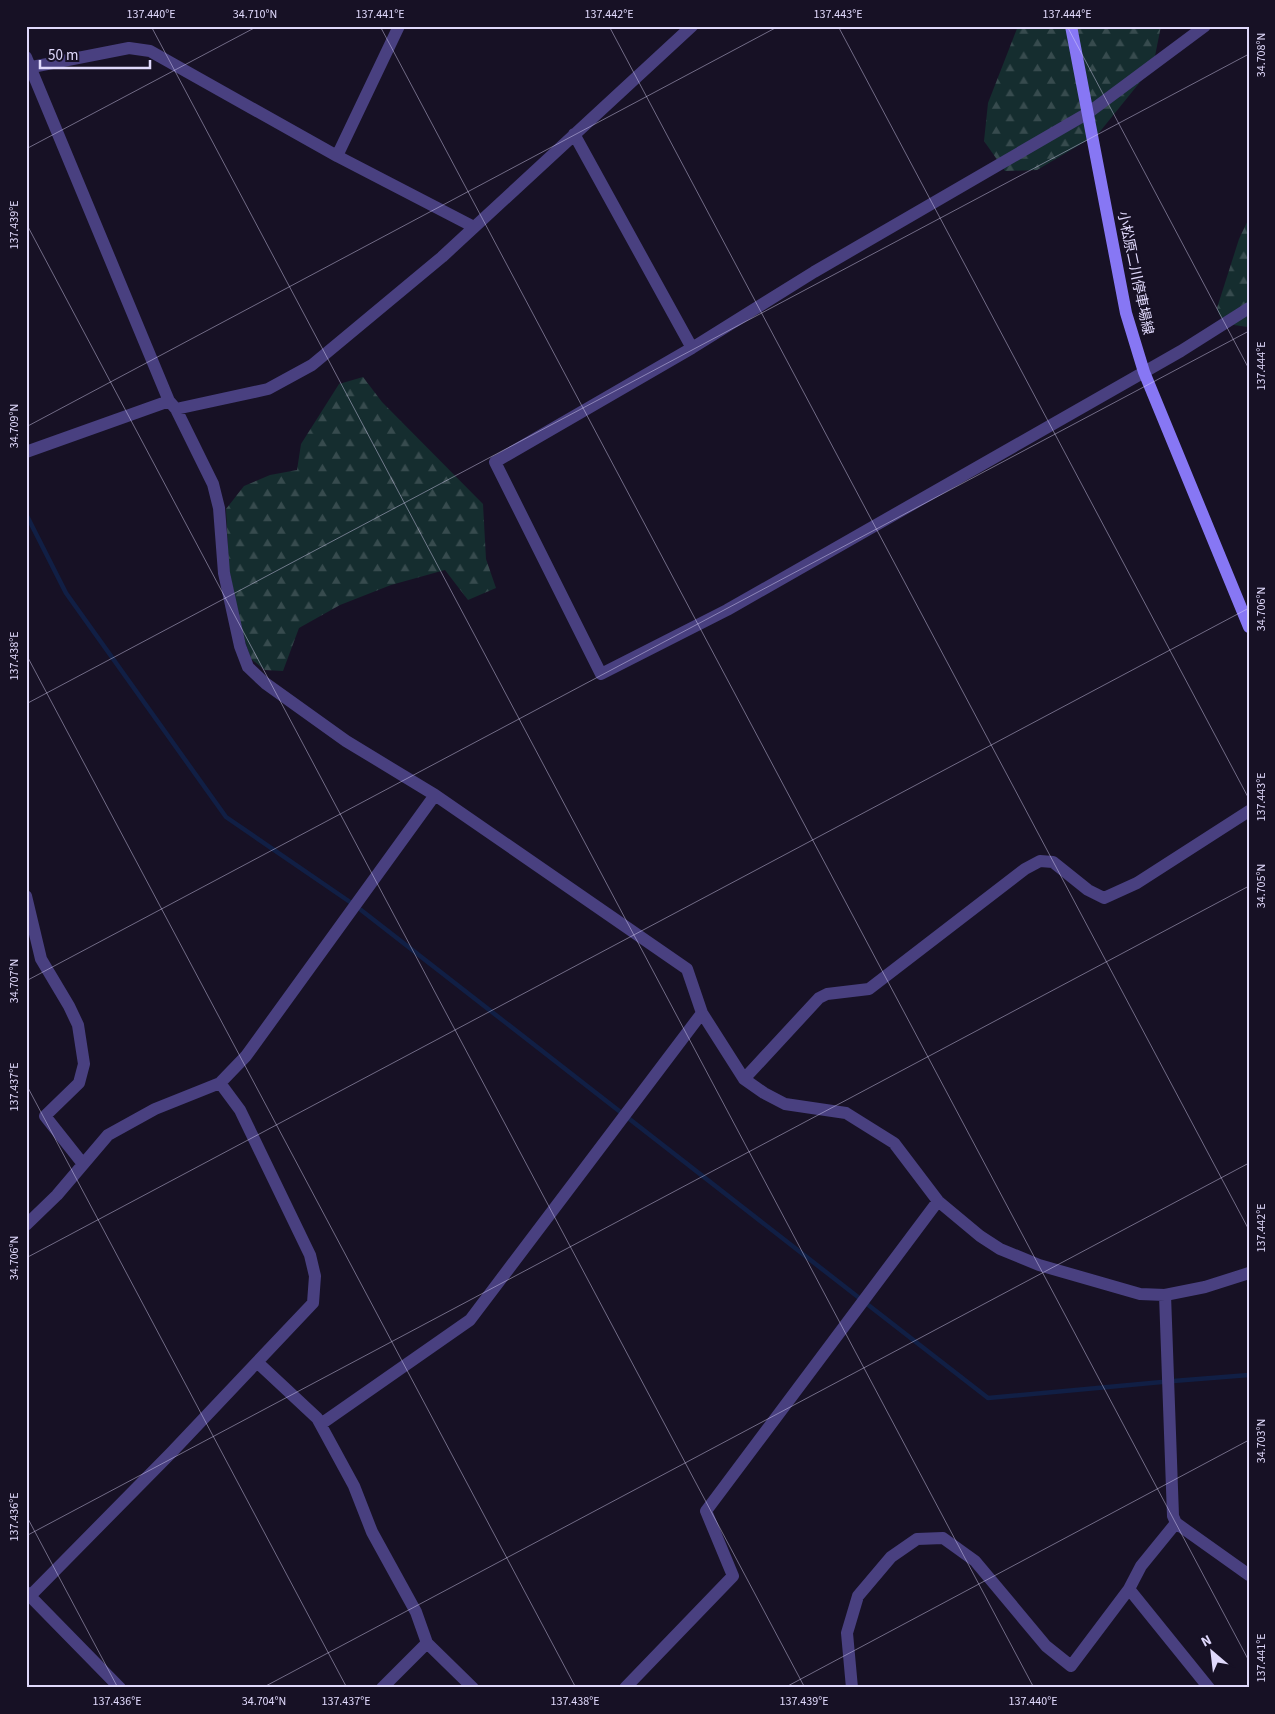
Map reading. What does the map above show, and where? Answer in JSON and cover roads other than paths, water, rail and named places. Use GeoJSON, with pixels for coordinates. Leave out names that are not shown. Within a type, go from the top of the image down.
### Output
{"type":"FeatureCollection","features":[{"type":"Feature","properties":{"kind":"main road","name":"小松原二川停車場線"},"geometry":{"type":"LineString","coordinates":[[1071,26],[1126,314],[1144,372],[1249,627]]}},
{"type":"Feature","properties":{"kind":"street"},"geometry":{"type":"LineString","coordinates":[[336,156],[399,26]]}},
{"type":"Feature","properties":{"kind":"street"},"geometry":{"type":"LineString","coordinates":[[1205,26],[1088,113],[814,272],[692,348],[495,462],[601,674],[726,610],[1144,372],[1249,308]]}},
{"type":"Feature","properties":{"kind":"street"},"geometry":{"type":"LineString","coordinates":[[26,452],[172,405],[268,389],[312,365],[474,227],[687,27]]}},
{"type":"Feature","properties":{"kind":"street"},"geometry":{"type":"LineString","coordinates":[[474,227],[336,156],[150,51],[130,48],[29,62],[172,405],[213,484],[219,508],[224,573],[240,646],[248,667],[265,683],[346,741],[435,795],[687,969],[702,1013],[744,1079],[764,1093],[785,1104],[846,1113],[894,1143],[938,1201],[980,1236],[1000,1249],[1039,1265],[1140,1294],[1165,1295],[1205,1287],[1249,1273]]}},
{"type":"Feature","properties":{"kind":"street"},"geometry":{"type":"LineString","coordinates":[[574,134],[692,348]]}},
{"type":"Feature","properties":{"kind":"street"},"geometry":{"type":"LineString","coordinates":[[26,1225],[57,1195],[108,1135],[155,1109],[220,1083],[246,1056],[435,795]]}},
{"type":"Feature","properties":{"kind":"street"},"geometry":{"type":"LineString","coordinates":[[744,1079],[819,998],[827,994],[868,989],[1033,865],[1040,862],[1053,862],[1088,890],[1104,898],[1137,883],[1249,811]]}},
{"type":"Feature","properties":{"kind":"street"},"geometry":{"type":"LineString","coordinates":[[26,896],[41,958],[78,1025],[84,1064],[79,1083],[45,1116],[83,1164]]}},
{"type":"Feature","properties":{"kind":"street"},"geometry":{"type":"LineString","coordinates":[[321,1424],[470,1320],[702,1013]]}},
{"type":"Feature","properties":{"kind":"street"},"geometry":{"type":"LineString","coordinates":[[120,1688],[28,1594],[313,1303],[315,1276],[310,1255],[240,1110],[220,1083]]}},
{"type":"Feature","properties":{"kind":"street"},"geometry":{"type":"LineString","coordinates":[[625,1688],[733,1576],[706,1511],[938,1201]]}},
{"type":"Feature","properties":{"kind":"street"},"geometry":{"type":"LineString","coordinates":[[1165,1295],[1173,1516],[1176,1522],[1249,1575]]}},
{"type":"Feature","properties":{"kind":"street"},"geometry":{"type":"LineString","coordinates":[[257,1362],[318,1418],[354,1486],[372,1532],[416,1612],[427,1643],[473,1688]]}},
{"type":"Feature","properties":{"kind":"street"},"geometry":{"type":"LineString","coordinates":[[852,1688],[847,1632],[858,1596],[891,1557],[917,1539],[943,1538],[975,1561],[1046,1646],[1071,1666],[1129,1589],[1141,1566],[1176,1522]]}},
{"type":"Feature","properties":{"kind":"street"},"geometry":{"type":"LineString","coordinates":[[1129,1589],[1173,1647],[1209,1688]]}},
{"type":"Feature","properties":{"kind":"street"},"geometry":{"type":"LineString","coordinates":[[382,1688],[427,1643]]}},
{"type":"Feature","properties":{"kind":"waterway"},"geometry":{"type":"LineString","coordinates":[[26,514],[66,593],[226,817],[350,902]]}},
{"type":"Feature","properties":{"kind":"waterway"},"geometry":{"type":"LineString","coordinates":[[361,910],[858,1297]]}},
{"type":"Feature","properties":{"kind":"waterway"},"geometry":{"type":"LineString","coordinates":[[867,1304],[988,1398],[1162,1382]]}},
{"type":"Feature","properties":{"kind":"waterway"},"geometry":{"type":"LineString","coordinates":[[1173,1381],[1249,1375]]}}]}
